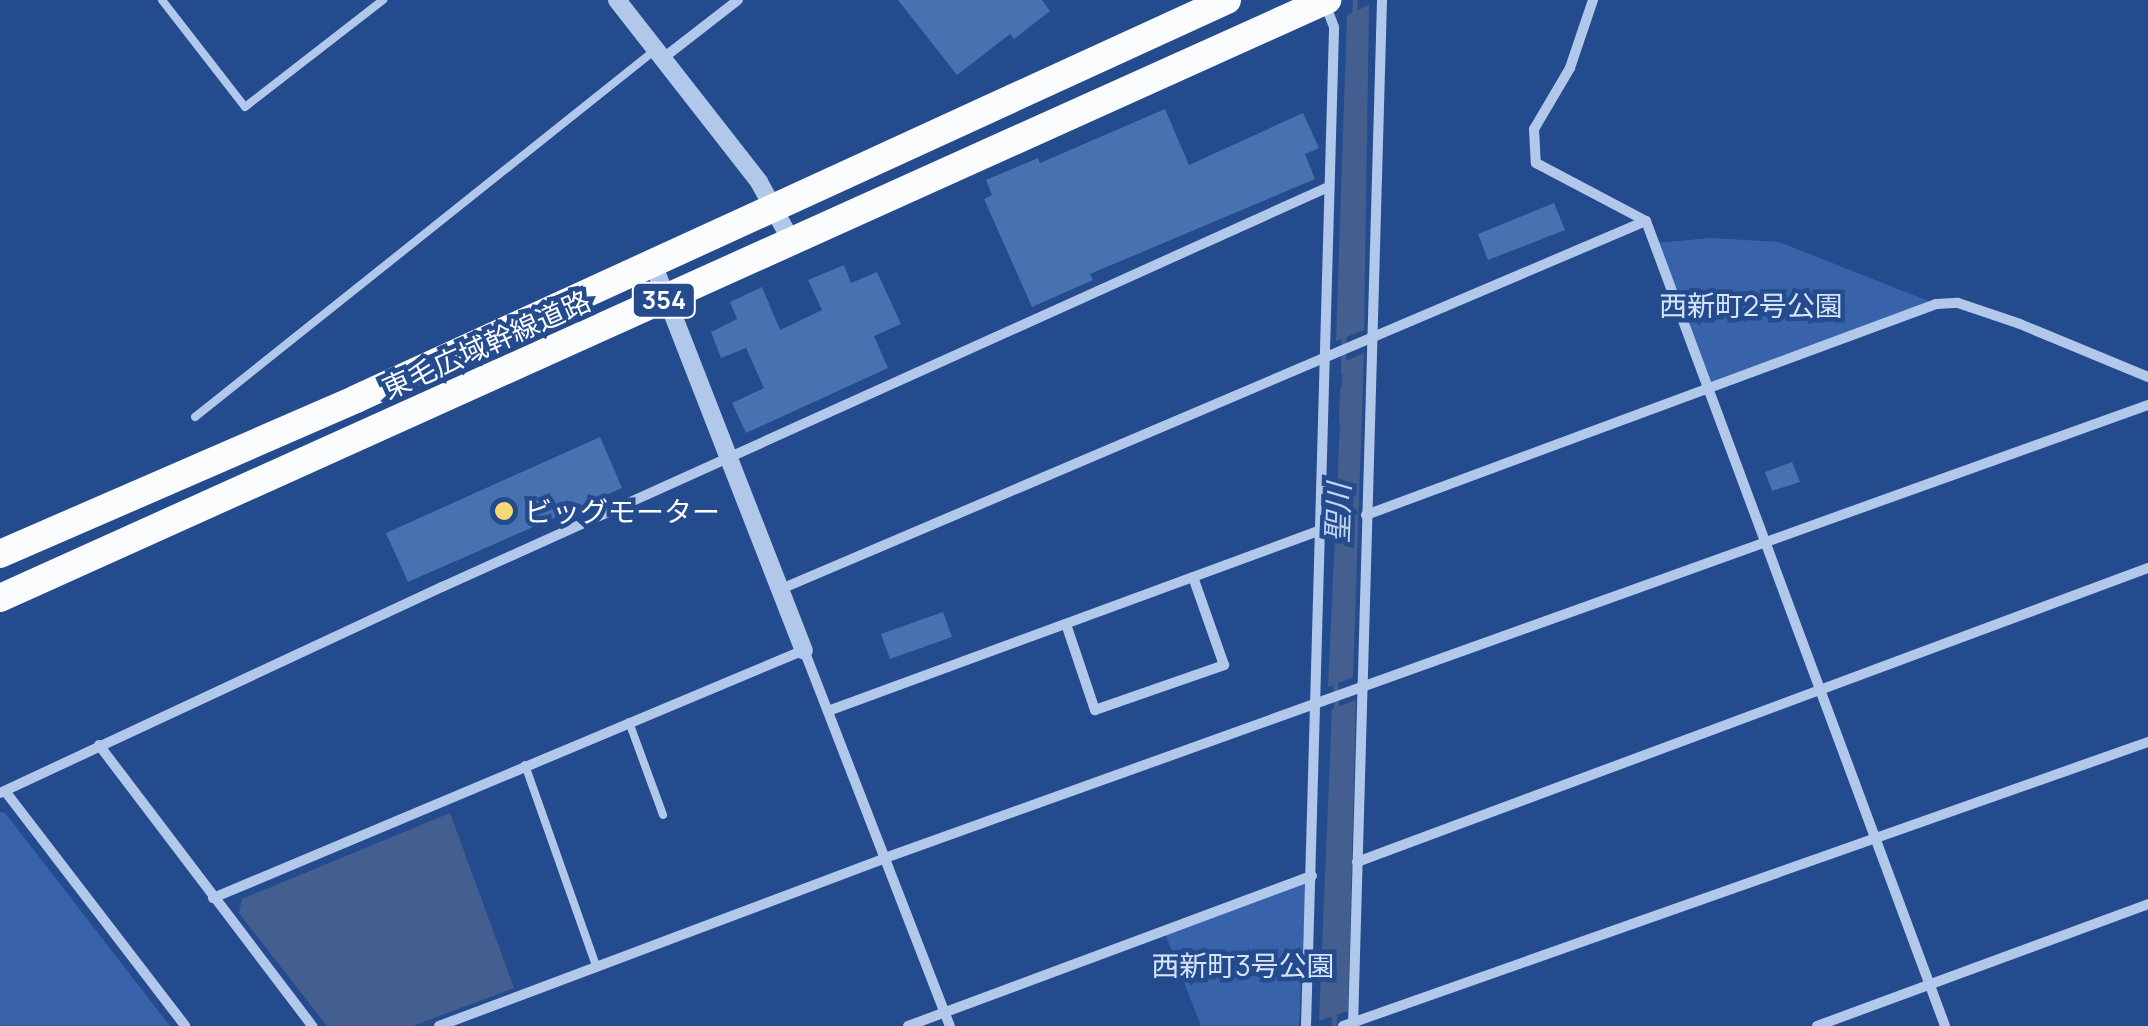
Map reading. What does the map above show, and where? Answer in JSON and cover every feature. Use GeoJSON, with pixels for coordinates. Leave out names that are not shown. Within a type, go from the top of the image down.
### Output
{"type":"FeatureCollection","features":[{"type":"Feature","properties":{"kind":"highway","name":"東毛広域幹線道路"},"geometry":{"type":"LineString","coordinates":[[0,554],[356,399],[773,204],[1227,0]]}},
{"type":"Feature","properties":{"kind":"highway","name":"東毛広域幹線道路"},"geometry":{"type":"LineString","coordinates":[[0,598],[792,242],[1295,6],[1326,1]]}},
{"type":"Feature","properties":{"kind":"street"},"geometry":{"type":"LineString","coordinates":[[617,0],[773,204],[792,242]]}},
{"type":"Feature","properties":{"kind":"street"},"geometry":{"type":"LineString","coordinates":[[658,54],[738,0]]}},
{"type":"Feature","properties":{"kind":"street"},"geometry":{"type":"LineString","coordinates":[[1382,0],[1367,342],[1366,516],[1349,1025],[1873,836],[2148,742]]}},
{"type":"Feature","properties":{"kind":"street"},"geometry":{"type":"LineString","coordinates":[[1593,0],[1570,68],[1534,129],[1536,163],[1646,221],[1944,1026]]}},
{"type":"Feature","properties":{"kind":"street"},"geometry":{"type":"LineString","coordinates":[[1306,1026],[1321,704],[1321,530],[1328,359],[1326,188],[1334,27],[1326,1]]}},
{"type":"Feature","properties":{"kind":"street"},"geometry":{"type":"LineString","coordinates":[[185,1026],[2,792],[99,744],[1326,188]]}},
{"type":"Feature","properties":{"kind":"street"},"geometry":{"type":"LineString","coordinates":[[781,590],[1646,221]]}},
{"type":"Feature","properties":{"kind":"street"},"geometry":{"type":"LineString","coordinates":[[652,260],[950,1026]]}},
{"type":"Feature","properties":{"kind":"street"},"geometry":{"type":"LineString","coordinates":[[1366,516],[1947,304],[2020,324],[2148,377]]}},
{"type":"Feature","properties":{"kind":"street"},"geometry":{"type":"LineString","coordinates":[[439,1026],[885,858],[2148,405]]}},
{"type":"Feature","properties":{"kind":"street"},"geometry":{"type":"LineString","coordinates":[[828,711],[1321,530]]}},
{"type":"Feature","properties":{"kind":"street"},"geometry":{"type":"LineString","coordinates":[[1356,862],[2148,568]]}},
{"type":"Feature","properties":{"kind":"street"},"geometry":{"type":"LineString","coordinates":[[1066,624],[1095,710],[1224,665],[1194,577]]}},
{"type":"Feature","properties":{"kind":"street"},"geometry":{"type":"LineString","coordinates":[[212,898],[804,650]]}},
{"type":"Feature","properties":{"kind":"street"},"geometry":{"type":"LineString","coordinates":[[99,744],[312,1026]]}},
{"type":"Feature","properties":{"kind":"street"},"geometry":{"type":"LineString","coordinates":[[908,1026],[1312,876]]}},
{"type":"Feature","properties":{"kind":"street"},"geometry":{"type":"LineString","coordinates":[[1817,1026],[2148,904]]}},
{"type":"Feature","properties":{"kind":"lane"},"geometry":{"type":"LineString","coordinates":[[162,0],[244,108],[383,0]]}},
{"type":"Feature","properties":{"kind":"lane"},"geometry":{"type":"LineString","coordinates":[[195,417],[658,54]]}},
{"type":"Feature","properties":{"kind":"lane"},"geometry":{"type":"LineString","coordinates":[[629,722],[663,814]]}},
{"type":"Feature","properties":{"kind":"lane"},"geometry":{"type":"LineString","coordinates":[[524,765],[596,966]]}},
{"type":"Feature","properties":{"kind":"green space","name":"西新町2号公園"},"geometry":{"type":"Polygon","coordinates":[[[1711,238],[1779,242],[1936,304],[1710,390],[1654,243],[1711,238]]]}},
{"type":"Feature","properties":{"kind":"green space"},"geometry":{"type":"Polygon","coordinates":[[[0,812],[5,813],[170,1026],[0,1026],[0,812]]]}},
{"type":"Feature","properties":{"kind":"green space","name":"西新町3号公園"},"geometry":{"type":"Polygon","coordinates":[[[1306,879],[1299,1026],[1201,1026],[1164,931],[1306,879]]]}},
{"type":"Feature","properties":{"kind":"water"},"geometry":{"type":"Polygon","coordinates":[[[1369,5],[1364,330],[1336,341],[1347,15],[1369,5]]]}},
{"type":"Feature","properties":{"kind":"water"},"geometry":{"type":"Polygon","coordinates":[[[1364,353],[1353,677],[1328,687],[1343,362],[1364,353]]]}},
{"type":"Feature","properties":{"kind":"water"},"geometry":{"type":"Polygon","coordinates":[[[1356,700],[1348,1011],[1319,1021],[1332,709],[1356,700]]]}},
{"type":"Feature","properties":{"kind":"water"},"geometry":{"type":"Polygon","coordinates":[[[450,813],[514,988],[413,1026],[327,1026],[239,913],[242,899],[450,813]]]}},
{"type":"Feature","properties":{"kind":"building"},"geometry":{"type":"Polygon","coordinates":[[[898,0],[1042,0],[1050,11],[1014,39],[1010,34],[957,75],[898,0]]]}},
{"type":"Feature","properties":{"kind":"building"},"geometry":{"type":"Polygon","coordinates":[[[1165,109],[1189,165],[1303,113],[1319,148],[1305,154],[1315,179],[1090,274],[1093,280],[1032,307],[984,199],[992,195],[986,180],[1038,158],[1040,163],[1165,109]]]}},
{"type":"Feature","properties":{"kind":"building"},"geometry":{"type":"Polygon","coordinates":[[[1554,203],[1565,230],[1488,260],[1478,234],[1554,203]]]}},
{"type":"Feature","properties":{"kind":"building"},"geometry":{"type":"Polygon","coordinates":[[[844,265],[851,283],[877,272],[901,324],[874,336],[888,368],[746,433],[732,403],[764,388],[746,348],[721,358],[711,332],[737,319],[730,302],[762,287],[780,330],[822,310],[808,280],[844,265]]]}},
{"type":"Feature","properties":{"kind":"building","name":"ビッグモーター"},"geometry":{"type":"Polygon","coordinates":[[[600,437],[622,488],[408,582],[386,533],[600,437]]]}},
{"type":"Feature","properties":{"kind":"building"},"geometry":{"type":"Polygon","coordinates":[[[1792,462],[1800,482],[1772,491],[1765,472],[1792,462]]]}},
{"type":"Feature","properties":{"kind":"building"},"geometry":{"type":"Polygon","coordinates":[[[943,612],[952,637],[890,659],[881,634],[943,612]]]}},
{"type":"Feature","properties":{"kind":"waterway","name":"聖川"},"geometry":{"type":"LineString","coordinates":[[1354,17],[1355,0]]}},
{"type":"Feature","properties":{"kind":"waterway","name":"聖川"},"geometry":{"type":"LineString","coordinates":[[1343,372],[1344,333]]}},
{"type":"Feature","properties":{"kind":"waterway","name":"聖川"},"geometry":{"type":"LineString","coordinates":[[1341,422],[1342,388]]}},
{"type":"Feature","properties":{"kind":"waterway","name":"聖川"},"geometry":{"type":"LineString","coordinates":[[1340,472],[1341,438]]}},
{"type":"Feature","properties":{"kind":"waterway","name":"聖川"},"geometry":{"type":"LineString","coordinates":[[1335,678],[1336,712]]}},
{"type":"Feature","properties":{"kind":"waterway","name":"聖川"},"geometry":{"type":"LineString","coordinates":[[1334,1013],[1334,1026]]}},
{"type":"Feature","properties":{"kind":"place","name":"ビッグモーター"},"geometry":{"type":"Point","coordinates":[504,511]}}]}
